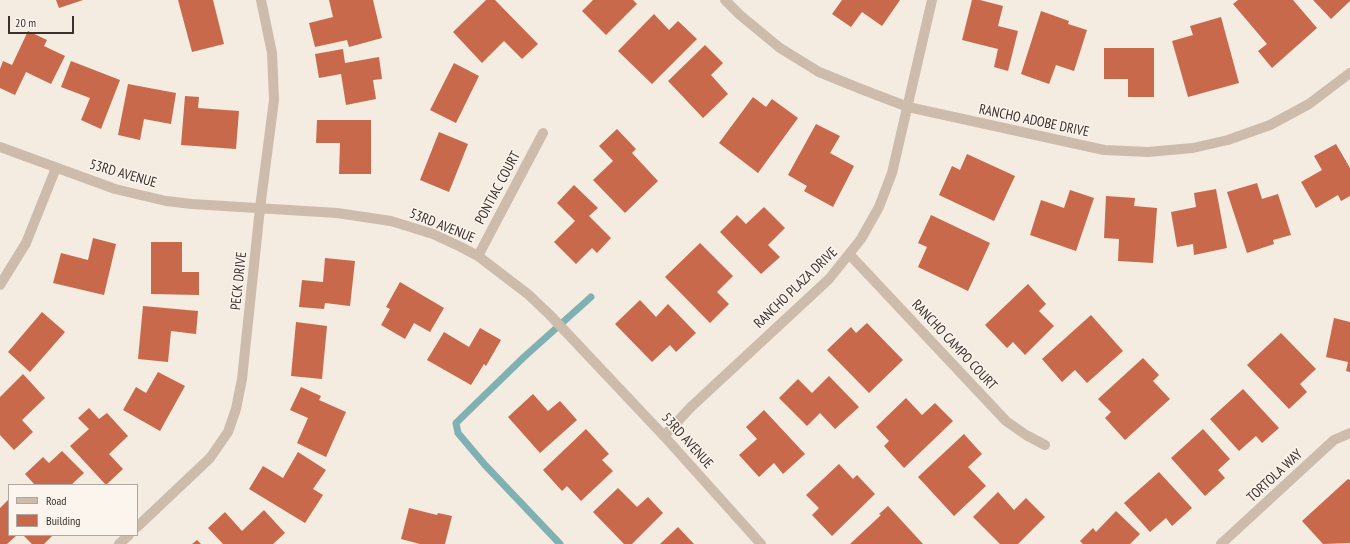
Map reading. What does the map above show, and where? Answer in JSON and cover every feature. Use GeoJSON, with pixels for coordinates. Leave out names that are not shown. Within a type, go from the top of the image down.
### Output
{"type":"FeatureCollection","features":[{"type":"Feature","properties":{"kind":"street","name":"PECK DRIVE"},"geometry":{"type":"LineString","coordinates":[[138,526],[210,458],[228,432],[236,409],[242,379],[260,208],[274,100],[272,53],[261,0]]}},
{"type":"Feature","properties":{"kind":"street","name":"RANCHO ADOBE DRIVE"},"geometry":{"type":"LineString","coordinates":[[725,0],[740,15],[780,48],[819,72],[908,107],[1104,150],[1148,152],[1193,148],[1228,140],[1270,125],[1309,104],[1350,73]]}},
{"type":"Feature","properties":{"kind":"street","name":"RANCHO PLAZA DRIVE"},"geometry":{"type":"LineString","coordinates":[[664,436],[691,407],[828,279],[850,255],[879,207],[890,180],[932,0]]}},
{"type":"Feature","properties":{"kind":"street","name":"PONTIAC COURT"},"geometry":{"type":"LineString","coordinates":[[478,256],[543,133]]}},
{"type":"Feature","properties":{"kind":"street","name":"53RD AVENUE"},"geometry":{"type":"LineString","coordinates":[[0,147],[115,189],[166,201],[337,214],[391,221],[433,234],[478,256],[529,295],[570,335],[762,544]]}},
{"type":"Feature","properties":{"kind":"street"},"geometry":{"type":"LineString","coordinates":[[0,284],[26,243],[56,168]]}},
{"type":"Feature","properties":{"kind":"street","name":"RANCHO CAMPO COURT"},"geometry":{"type":"LineString","coordinates":[[850,255],[1006,421],[1026,435],[1045,445]]}},
{"type":"Feature","properties":{"kind":"street","name":"TORTOLA WAY"},"geometry":{"type":"LineString","coordinates":[[1221,544],[1334,440],[1350,433]]}},
{"type":"Feature","properties":{"kind":"street"},"geometry":{"type":"LineString","coordinates":[[119,544],[128,536]]}},
{"type":"Feature","properties":{"kind":"building"},"geometry":{"type":"Polygon","coordinates":[[[56,0],[83,0],[59,8],[56,0]]]}},
{"type":"Feature","properties":{"kind":"building"},"geometry":{"type":"Polygon","coordinates":[[[178,0],[213,0],[224,44],[192,52],[178,0]]]}},
{"type":"Feature","properties":{"kind":"building"},"geometry":{"type":"Polygon","coordinates":[[[329,0],[373,0],[382,38],[349,47],[347,40],[315,47],[309,23],[333,17],[329,0]]]}},
{"type":"Feature","properties":{"kind":"building"},"geometry":{"type":"Polygon","coordinates":[[[486,0],[495,0],[538,44],[522,59],[504,41],[482,63],[453,32],[486,0]]]}},
{"type":"Feature","properties":{"kind":"building"},"geometry":{"type":"Polygon","coordinates":[[[593,0],[633,0],[637,4],[606,35],[582,11],[593,0]]]}},
{"type":"Feature","properties":{"kind":"building"},"geometry":{"type":"Polygon","coordinates":[[[842,0],[900,0],[882,26],[862,12],[851,27],[832,14],[842,0]]]}},
{"type":"Feature","properties":{"kind":"building"},"geometry":{"type":"Polygon","coordinates":[[[972,0],[980,0],[1003,6],[998,26],[1018,31],[1008,71],[994,67],[998,49],[962,40],[972,0]]]}},
{"type":"Feature","properties":{"kind":"building"},"geometry":{"type":"Polygon","coordinates":[[[1238,0],[1293,0],[1317,28],[1272,68],[1258,51],[1267,44],[1233,4],[1238,0]]]}},
{"type":"Feature","properties":{"kind":"building"},"geometry":{"type":"Polygon","coordinates":[[[1313,0],[1350,0],[1350,1],[1331,19],[1313,0]]]}},
{"type":"Feature","properties":{"kind":"building"},"geometry":{"type":"Polygon","coordinates":[[[1041,11],[1069,21],[1068,24],[1087,30],[1074,71],[1056,65],[1049,84],[1021,74],[1041,11]]]}},
{"type":"Feature","properties":{"kind":"building"},"geometry":{"type":"Polygon","coordinates":[[[654,14],[669,30],[678,21],[697,39],[652,84],[618,51],[654,14]]]}},
{"type":"Feature","properties":{"kind":"building"},"geometry":{"type":"Polygon","coordinates":[[[1221,17],[1239,83],[1188,97],[1172,41],[1193,35],[1190,26],[1221,17]]]}},
{"type":"Feature","properties":{"kind":"building"},"geometry":{"type":"Polygon","coordinates":[[[28,31],[47,40],[44,46],[65,56],[51,84],[26,72],[15,95],[0,88],[0,69],[3,61],[12,65],[28,31]]]}},
{"type":"Feature","properties":{"kind":"building"},"geometry":{"type":"Polygon","coordinates":[[[705,45],[723,63],[711,75],[728,94],[703,118],[668,81],[705,45]]]}},
{"type":"Feature","properties":{"kind":"building"},"geometry":{"type":"Polygon","coordinates":[[[1104,48],[1154,48],[1154,97],[1128,97],[1128,79],[1104,79],[1104,48]]]}},
{"type":"Feature","properties":{"kind":"building"},"geometry":{"type":"Polygon","coordinates":[[[343,49],[345,63],[379,57],[382,79],[373,80],[376,99],[346,105],[341,74],[319,78],[315,54],[343,49]]]}},
{"type":"Feature","properties":{"kind":"building"},"geometry":{"type":"Polygon","coordinates":[[[71,61],[120,80],[101,129],[81,120],[90,98],[61,87],[71,61]]]}},
{"type":"Feature","properties":{"kind":"building"},"geometry":{"type":"Polygon","coordinates":[[[454,63],[479,76],[456,123],[430,110],[454,63]]]}},
{"type":"Feature","properties":{"kind":"building"},"geometry":{"type":"Polygon","coordinates":[[[128,84],[176,93],[171,124],[144,119],[140,140],[118,135],[128,84]]]}},
{"type":"Feature","properties":{"kind":"building"},"geometry":{"type":"Polygon","coordinates":[[[185,96],[199,97],[198,108],[239,111],[236,149],[181,145],[185,96]]]}},
{"type":"Feature","properties":{"kind":"building"},"geometry":{"type":"Polygon","coordinates":[[[753,97],[766,107],[772,99],[798,118],[758,173],[719,143],[753,97]]]}},
{"type":"Feature","properties":{"kind":"building"},"geometry":{"type":"Polygon","coordinates":[[[317,120],[371,120],[371,174],[339,174],[340,143],[316,143],[317,120]]]}},
{"type":"Feature","properties":{"kind":"building"},"geometry":{"type":"Polygon","coordinates":[[[816,124],[840,136],[830,153],[854,166],[833,207],[804,191],[807,186],[788,175],[816,124]]]}},
{"type":"Feature","properties":{"kind":"building"},"geometry":{"type":"Polygon","coordinates":[[[617,129],[636,149],[632,153],[658,181],[625,213],[593,180],[613,161],[599,146],[617,129]]]}},
{"type":"Feature","properties":{"kind":"building"},"geometry":{"type":"Polygon","coordinates":[[[439,132],[468,144],[449,192],[420,180],[439,132]]]}},
{"type":"Feature","properties":{"kind":"building"},"geometry":{"type":"Polygon","coordinates":[[[1336,144],[1350,168],[1350,196],[1341,201],[1338,195],[1316,208],[1301,182],[1322,170],[1314,156],[1336,144]]]}},
{"type":"Feature","properties":{"kind":"building"},"geometry":{"type":"Polygon","coordinates":[[[967,154],[1015,176],[994,221],[939,195],[952,166],[960,170],[967,154]]]}},
{"type":"Feature","properties":{"kind":"building"},"geometry":{"type":"Polygon","coordinates":[[[1257,183],[1262,199],[1278,194],[1291,235],[1273,240],[1274,244],[1247,253],[1227,192],[1257,183]]]}},
{"type":"Feature","properties":{"kind":"building"},"geometry":{"type":"Polygon","coordinates":[[[574,185],[598,208],[589,216],[611,238],[597,253],[592,248],[576,264],[554,242],[575,221],[557,203],[574,185]]]}},
{"type":"Feature","properties":{"kind":"building"},"geometry":{"type":"Polygon","coordinates":[[[1216,189],[1227,248],[1194,255],[1193,244],[1177,247],[1171,212],[1196,207],[1194,193],[1216,189]]]}},
{"type":"Feature","properties":{"kind":"building"},"geometry":{"type":"Polygon","coordinates":[[[1070,190],[1094,198],[1076,251],[1030,235],[1041,200],[1064,208],[1070,190]]]}},
{"type":"Feature","properties":{"kind":"building"},"geometry":{"type":"Polygon","coordinates":[[[1106,196],[1135,198],[1134,206],[1157,208],[1153,263],[1118,261],[1119,239],[1104,238],[1106,196]]]}},
{"type":"Feature","properties":{"kind":"building"},"geometry":{"type":"Polygon","coordinates":[[[764,207],[785,228],[768,245],[780,257],[761,274],[720,232],[737,215],[746,224],[764,207]]]}},
{"type":"Feature","properties":{"kind":"building"},"geometry":{"type":"Polygon","coordinates":[[[931,215],[990,243],[968,291],[918,267],[927,247],[918,243],[931,215]]]}},
{"type":"Feature","properties":{"kind":"building"},"geometry":{"type":"Polygon","coordinates":[[[93,238],[116,244],[104,295],[53,283],[61,253],[88,260],[93,238]]]}},
{"type":"Feature","properties":{"kind":"building"},"geometry":{"type":"Polygon","coordinates":[[[151,242],[182,242],[182,272],[199,272],[199,295],[151,294],[151,242]]]}},
{"type":"Feature","properties":{"kind":"building"},"geometry":{"type":"Polygon","coordinates":[[[700,243],[733,276],[717,292],[729,304],[710,323],[665,277],[700,243]]]}},
{"type":"Feature","properties":{"kind":"building"},"geometry":{"type":"Polygon","coordinates":[[[325,258],[355,261],[350,306],[325,303],[324,309],[299,307],[302,280],[323,282],[325,258]]]}},
{"type":"Feature","properties":{"kind":"building"},"geometry":{"type":"Polygon","coordinates":[[[400,282],[444,308],[430,332],[414,323],[405,339],[381,325],[390,309],[386,307],[400,282]]]}},
{"type":"Feature","properties":{"kind":"building"},"geometry":{"type":"Polygon","coordinates":[[[1028,284],[1046,304],[1039,311],[1054,326],[1025,355],[1013,342],[1007,348],[985,325],[1028,284]]]}},
{"type":"Feature","properties":{"kind":"building"},"geometry":{"type":"Polygon","coordinates":[[[640,300],[656,317],[668,304],[696,333],[676,352],[670,345],[652,362],[615,324],[640,300]]]}},
{"type":"Feature","properties":{"kind":"building"},"geometry":{"type":"Polygon","coordinates":[[[143,306],[198,311],[196,334],[171,331],[168,362],[138,359],[143,306]]]}},
{"type":"Feature","properties":{"kind":"building"},"geometry":{"type":"Polygon","coordinates":[[[42,312],[65,332],[30,372],[8,352],[42,312]]]}},
{"type":"Feature","properties":{"kind":"building"},"geometry":{"type":"Polygon","coordinates":[[[1091,315],[1123,351],[1087,383],[1075,370],[1062,382],[1042,359],[1091,315]]]}},
{"type":"Feature","properties":{"kind":"building"},"geometry":{"type":"Polygon","coordinates":[[[1334,318],[1350,322],[1350,372],[1346,371],[1348,362],[1326,357],[1334,318]]]}},
{"type":"Feature","properties":{"kind":"building"},"geometry":{"type":"Polygon","coordinates":[[[296,322],[327,326],[322,379],[291,376],[296,322]]]}},
{"type":"Feature","properties":{"kind":"building"},"geometry":{"type":"Polygon","coordinates":[[[867,323],[903,360],[869,393],[827,350],[851,327],[856,333],[867,323]]]}},
{"type":"Feature","properties":{"kind":"building"},"geometry":{"type":"Polygon","coordinates":[[[480,328],[501,340],[486,366],[484,364],[471,385],[427,360],[444,332],[469,347],[480,328]]]}},
{"type":"Feature","properties":{"kind":"building"},"geometry":{"type":"Polygon","coordinates":[[[1281,333],[1316,369],[1300,384],[1307,392],[1289,409],[1247,365],[1281,333]]]}},
{"type":"Feature","properties":{"kind":"building"},"geometry":{"type":"Polygon","coordinates":[[[1143,358],[1159,375],[1153,381],[1170,399],[1125,440],[1105,418],[1111,412],[1098,399],[1143,358]]]}},
{"type":"Feature","properties":{"kind":"building"},"geometry":{"type":"Polygon","coordinates":[[[158,372],[185,386],[160,431],[123,410],[136,387],[146,393],[158,372]]]}},
{"type":"Feature","properties":{"kind":"building"},"geometry":{"type":"Polygon","coordinates":[[[23,374],[45,398],[22,420],[33,432],[14,450],[0,435],[0,397],[23,374]]]}},
{"type":"Feature","properties":{"kind":"building"},"geometry":{"type":"Polygon","coordinates":[[[829,376],[859,407],[835,429],[820,413],[807,426],[779,398],[798,379],[812,393],[829,376]]]}},
{"type":"Feature","properties":{"kind":"building"},"geometry":{"type":"Polygon","coordinates":[[[301,387],[321,396],[319,400],[346,412],[326,457],[297,443],[308,418],[290,410],[301,387]]]}},
{"type":"Feature","properties":{"kind":"building"},"geometry":{"type":"Polygon","coordinates":[[[1243,389],[1279,428],[1262,443],[1256,436],[1239,451],[1210,419],[1243,389]]]}},
{"type":"Feature","properties":{"kind":"building"},"geometry":{"type":"Polygon","coordinates":[[[533,394],[548,411],[560,401],[577,420],[540,453],[508,417],[533,394]]]}},
{"type":"Feature","properties":{"kind":"building"},"geometry":{"type":"Polygon","coordinates":[[[906,398],[922,415],[935,403],[953,421],[904,468],[884,446],[889,441],[876,427],[906,398]]]}},
{"type":"Feature","properties":{"kind":"building"},"geometry":{"type":"Polygon","coordinates":[[[89,408],[99,419],[107,413],[128,436],[109,454],[123,469],[107,484],[105,484],[70,446],[89,429],[78,418],[89,408]]]}},
{"type":"Feature","properties":{"kind":"building"},"geometry":{"type":"Polygon","coordinates":[[[764,410],[805,454],[783,474],[774,463],[759,477],[739,455],[757,439],[746,427],[764,410]]]}},
{"type":"Feature","properties":{"kind":"building"},"geometry":{"type":"Polygon","coordinates":[[[586,429],[609,454],[602,460],[613,471],[581,501],[567,486],[562,491],[543,470],[586,429]]]}},
{"type":"Feature","properties":{"kind":"building"},"geometry":{"type":"Polygon","coordinates":[[[1203,429],[1230,459],[1218,470],[1225,478],[1205,496],[1171,458],[1203,429]]]}},
{"type":"Feature","properties":{"kind":"building"},"geometry":{"type":"Polygon","coordinates":[[[964,434],[982,454],[968,467],[986,486],[954,516],[918,477],[964,434]]]}},
{"type":"Feature","properties":{"kind":"building"},"geometry":{"type":"Polygon","coordinates":[[[62,451],[84,473],[72,484],[34,484],[25,474],[43,457],[49,463],[62,451]]]}},
{"type":"Feature","properties":{"kind":"building"},"geometry":{"type":"Polygon","coordinates":[[[298,452],[326,470],[313,489],[323,495],[305,523],[249,489],[263,466],[283,478],[298,452]]]}},
{"type":"Feature","properties":{"kind":"building"},"geometry":{"type":"Polygon","coordinates":[[[839,464],[853,479],[857,475],[875,494],[832,536],[812,515],[819,508],[806,495],[839,464]]]}},
{"type":"Feature","properties":{"kind":"building"},"geometry":{"type":"Polygon","coordinates":[[[1159,472],[1192,508],[1172,526],[1166,518],[1150,532],[1124,503],[1159,472]]]}},
{"type":"Feature","properties":{"kind":"building"},"geometry":{"type":"Polygon","coordinates":[[[1348,479],[1350,480],[1350,543],[1323,544],[1302,521],[1348,479]]]}},
{"type":"Feature","properties":{"kind":"building"},"geometry":{"type":"Polygon","coordinates":[[[618,488],[637,507],[648,497],[663,513],[632,544],[624,544],[593,512],[618,488]]]}},
{"type":"Feature","properties":{"kind":"building"},"geometry":{"type":"Polygon","coordinates":[[[998,492],[1014,510],[1026,498],[1045,517],[1018,544],[1000,544],[973,517],[998,492]]]}},
{"type":"Feature","properties":{"kind":"building"},"geometry":{"type":"Polygon","coordinates":[[[8,500],[8,536],[16,536],[7,544],[0,544],[0,508],[8,500]]]}},
{"type":"Feature","properties":{"kind":"building"},"geometry":{"type":"Polygon","coordinates":[[[888,506],[923,544],[850,544],[881,515],[879,514],[888,506]]]}},
{"type":"Feature","properties":{"kind":"building"},"geometry":{"type":"Polygon","coordinates":[[[409,508],[437,515],[438,513],[452,516],[445,544],[420,544],[401,539],[409,508]]]}},
{"type":"Feature","properties":{"kind":"building"},"geometry":{"type":"Polygon","coordinates":[[[264,510],[285,533],[273,544],[223,544],[208,528],[225,512],[242,531],[264,510]]]}},
{"type":"Feature","properties":{"kind":"building"},"geometry":{"type":"Polygon","coordinates":[[[1116,511],[1140,534],[1130,544],[1083,544],[1080,541],[1093,528],[1096,532],[1116,511]]]}},
{"type":"Feature","properties":{"kind":"building"},"geometry":{"type":"Polygon","coordinates":[[[678,527],[694,544],[660,544],[678,527]]]}},
{"type":"Feature","properties":{"kind":"building"},"geometry":{"type":"Polygon","coordinates":[[[24,536],[52,536],[44,544],[32,544],[24,536]]]}},
{"type":"Feature","properties":{"kind":"building"},"geometry":{"type":"Polygon","coordinates":[[[197,540],[201,544],[192,544],[197,540]]]}},
{"type":"Feature","properties":{"kind":"waterway"},"geometry":{"type":"LineString","coordinates":[[560,544],[485,465],[458,433],[456,423],[524,357],[591,297]]}}]}
